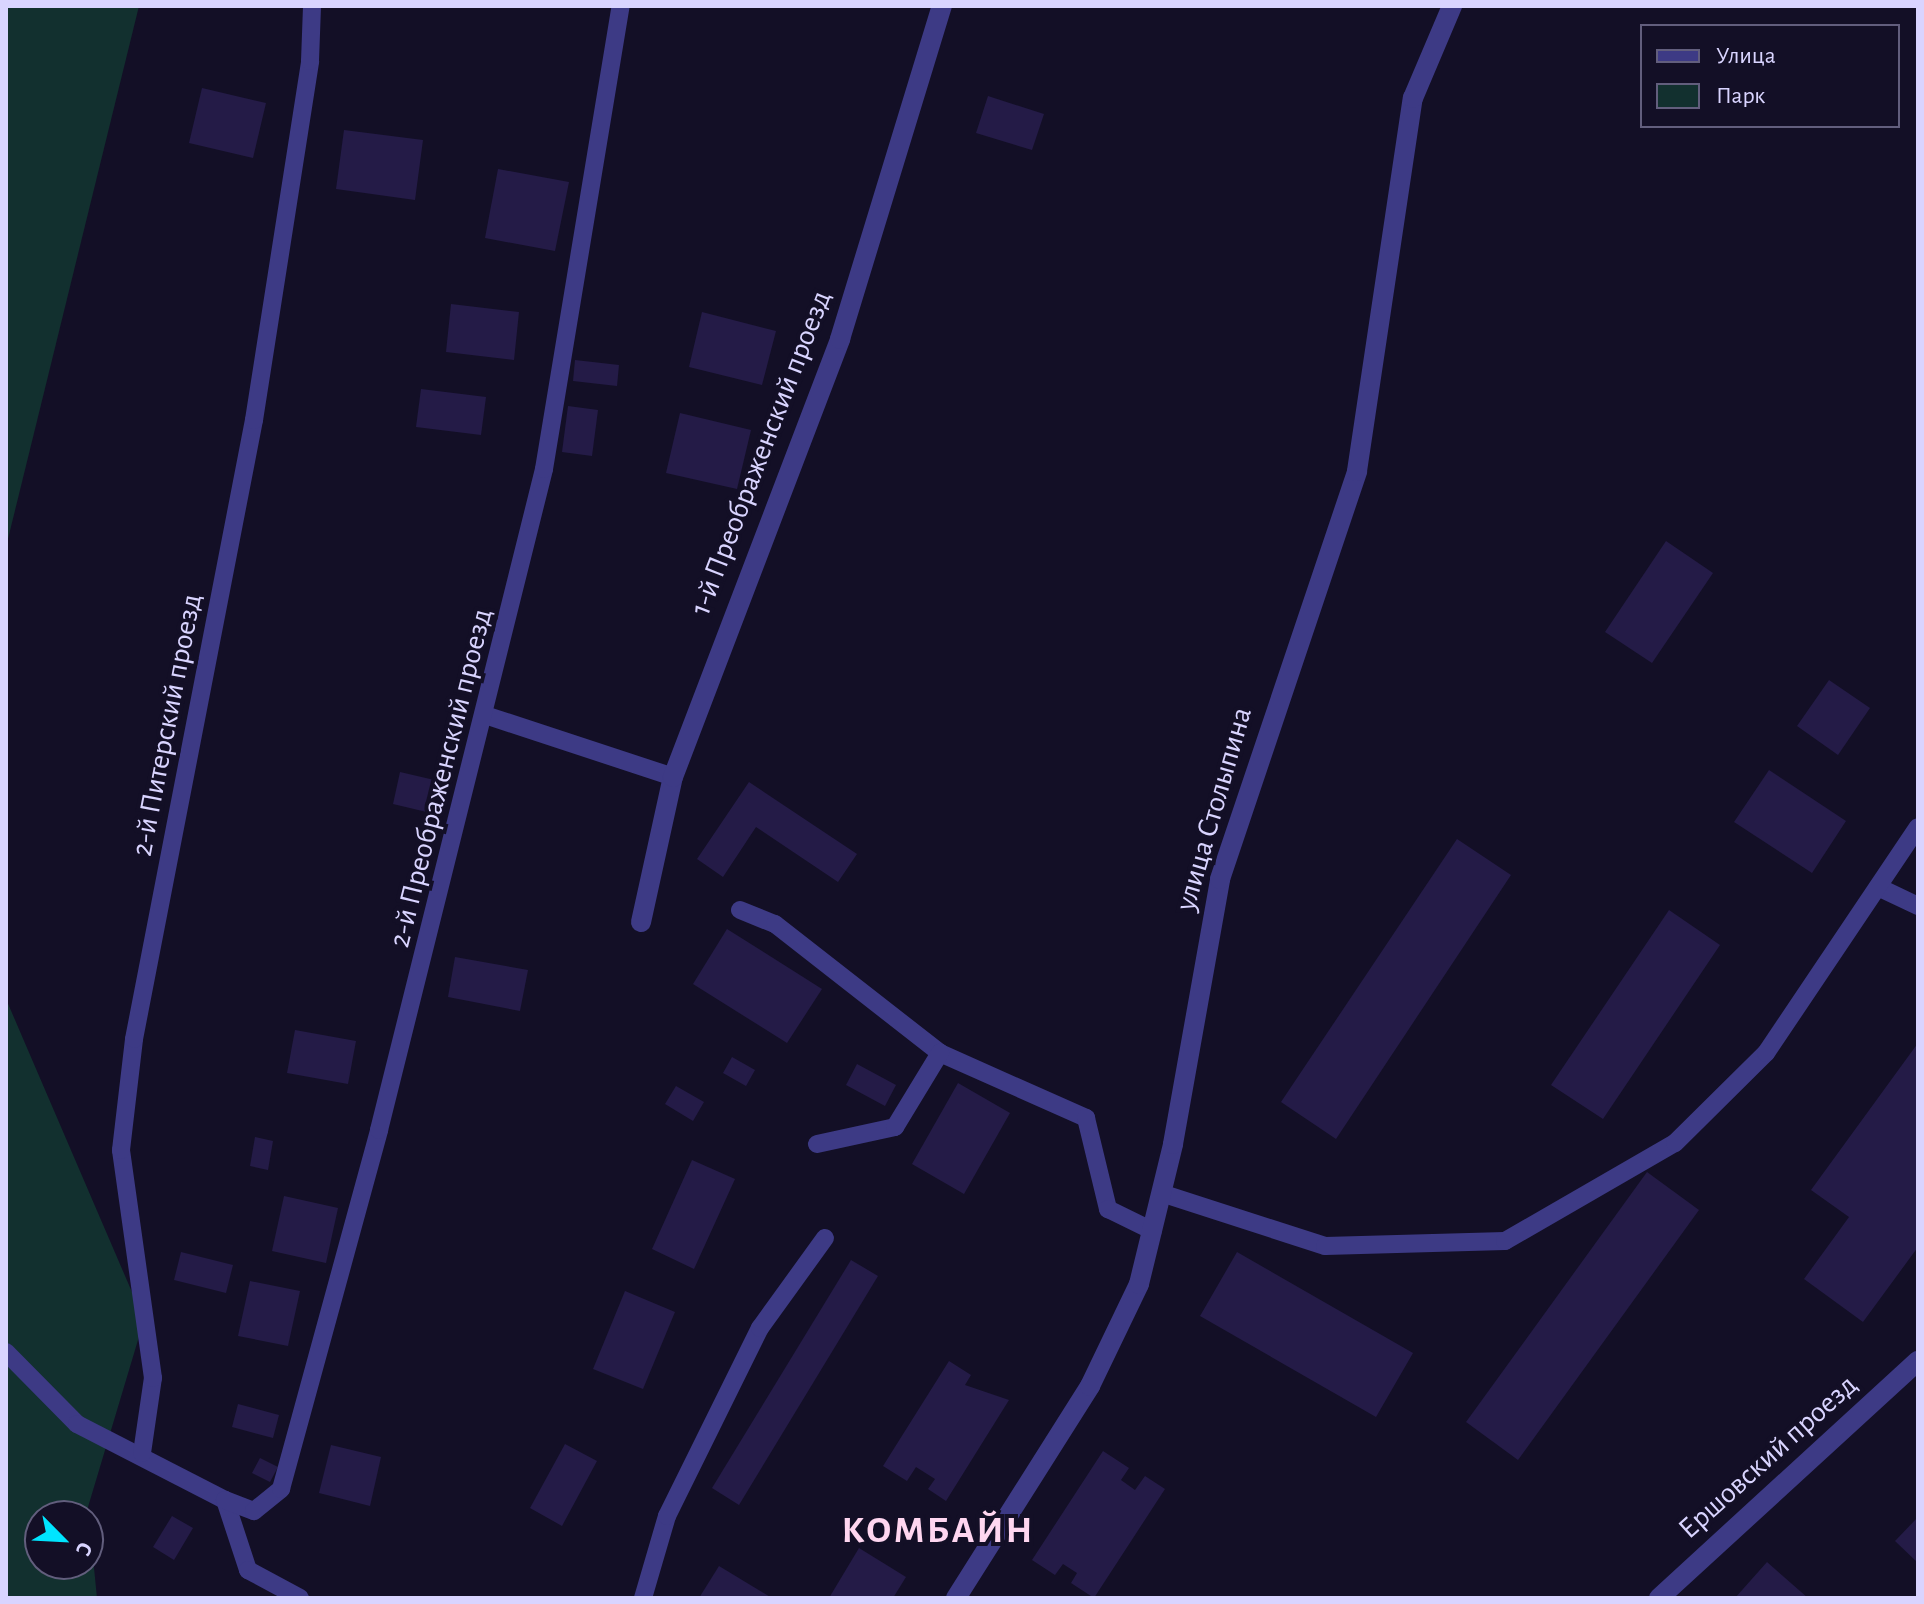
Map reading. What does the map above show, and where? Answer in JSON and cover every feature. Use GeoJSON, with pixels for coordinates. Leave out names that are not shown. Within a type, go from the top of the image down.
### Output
{"type":"FeatureCollection","features":[{"type":"Feature","properties":{"kind":"street","name":"1-й Преображенский проезд"},"geometry":{"type":"LineString","coordinates":[[641,922],[673,777],[840,339],[942,6]]}},
{"type":"Feature","properties":{"kind":"street","name":"улица Столыпина"},"geometry":{"type":"LineString","coordinates":[[956,1598],[1090,1386],[1139,1284],[1161,1193],[1220,879],[1357,471],[1413,98],[1452,6]]}},
{"type":"Feature","properties":{"kind":"street","name":"Ершовский проезд"},"geometry":{"type":"LineString","coordinates":[[1659,1598],[1918,1361]]}},
{"type":"Feature","properties":{"kind":"lane","name":"2-й Питерский проезд"},"geometry":{"type":"LineString","coordinates":[[142,1453],[153,1378],[121,1150],[134,1039],[254,420],[310,61],[312,6]]}},
{"type":"Feature","properties":{"kind":"lane","name":"2-й Преображенский проезд"},"geometry":{"type":"LineString","coordinates":[[225,1500],[254,1511],[281,1489],[488,716],[544,469],[621,6]]}},
{"type":"Feature","properties":{"kind":"lane"},"geometry":{"type":"LineString","coordinates":[[488,716],[673,777]]}},
{"type":"Feature","properties":{"kind":"lane"},"geometry":{"type":"LineString","coordinates":[[1161,1193],[1325,1246],[1505,1241],[1675,1143],[1766,1053],[1918,827]]}},
{"type":"Feature","properties":{"kind":"lane"},"geometry":{"type":"LineString","coordinates":[[1878,887],[1918,906]]}},
{"type":"Feature","properties":{"kind":"lane"},"geometry":{"type":"LineString","coordinates":[[740,910],[775,924],[940,1053],[1086,1118],[1108,1209],[1153,1231]]}},
{"type":"Feature","properties":{"kind":"lane"},"geometry":{"type":"LineString","coordinates":[[817,1144],[895,1127],[940,1053]]}},
{"type":"Feature","properties":{"kind":"lane"},"geometry":{"type":"LineString","coordinates":[[643,1598],[667,1516],[760,1328],[825,1238]]}},
{"type":"Feature","properties":{"kind":"lane"},"geometry":{"type":"LineString","coordinates":[[6,1352],[77,1424],[142,1453],[225,1500],[248,1570],[300,1598]]}},
{"type":"Feature","properties":{"kind":"green space"},"geometry":{"type":"Polygon","coordinates":[[[6,6],[139,6],[6,547],[6,6]]]}},
{"type":"Feature","properties":{"kind":"green space"},"geometry":{"type":"Polygon","coordinates":[[[6,999],[144,1320],[90,1500],[24,1500],[24,1580],[95,1580],[97,1598],[6,1598],[6,999]]]}},
{"type":"Feature","properties":{"kind":"building"},"geometry":{"type":"Polygon","coordinates":[[[202,88],[266,103],[253,158],[189,143],[202,88]]]}},
{"type":"Feature","properties":{"kind":"building"},"geometry":{"type":"Polygon","coordinates":[[[988,96],[1044,114],[1032,150],[976,133],[988,96]]]}},
{"type":"Feature","properties":{"kind":"building"},"geometry":{"type":"Polygon","coordinates":[[[344,130],[423,140],[415,200],[336,189],[344,130]]]}},
{"type":"Feature","properties":{"kind":"building"},"geometry":{"type":"Polygon","coordinates":[[[498,169],[569,182],[555,251],[485,238],[498,169]]]}},
{"type":"Feature","properties":{"kind":"building"},"geometry":{"type":"Polygon","coordinates":[[[451,304],[519,312],[514,360],[446,352],[451,304]]]}},
{"type":"Feature","properties":{"kind":"building"},"geometry":{"type":"Polygon","coordinates":[[[702,312],[776,331],[762,385],[689,367],[702,312]]]}},
{"type":"Feature","properties":{"kind":"building"},"geometry":{"type":"Polygon","coordinates":[[[575,360],[619,365],[617,386],[573,381],[575,360]]]}},
{"type":"Feature","properties":{"kind":"building"},"geometry":{"type":"Polygon","coordinates":[[[421,389],[486,397],[481,435],[416,427],[421,389]]]}},
{"type":"Feature","properties":{"kind":"building"},"geometry":{"type":"Polygon","coordinates":[[[568,406],[598,410],[592,456],[562,452],[568,406]]]}},
{"type":"Feature","properties":{"kind":"building"},"geometry":{"type":"Polygon","coordinates":[[[680,413],[751,430],[737,489],[666,473],[680,413]]]}},
{"type":"Feature","properties":{"kind":"building"},"geometry":{"type":"Polygon","coordinates":[[[1666,541],[1713,573],[1652,663],[1605,632],[1666,541]]]}},
{"type":"Feature","properties":{"kind":"building"},"geometry":{"type":"Polygon","coordinates":[[[1829,680],[1870,708],[1838,755],[1797,726],[1829,680]]]}},
{"type":"Feature","properties":{"kind":"building"},"geometry":{"type":"Polygon","coordinates":[[[1769,770],[1846,821],[1812,873],[1734,822],[1769,770]]]}},
{"type":"Feature","properties":{"kind":"building"},"geometry":{"type":"Polygon","coordinates":[[[400,772],[443,782],[435,814],[393,804],[400,772]]]}},
{"type":"Feature","properties":{"kind":"building"},"geometry":{"type":"Polygon","coordinates":[[[749,782],[857,854],[838,882],[756,827],[723,877],[697,859],[749,782]]]}},
{"type":"Feature","properties":{"kind":"building"},"geometry":{"type":"Polygon","coordinates":[[[1457,839],[1511,875],[1336,1139],[1281,1102],[1457,839]]]}},
{"type":"Feature","properties":{"kind":"building"},"geometry":{"type":"Polygon","coordinates":[[[1669,910],[1720,945],[1603,1119],[1551,1085],[1669,910]]]}},
{"type":"Feature","properties":{"kind":"building"},"geometry":{"type":"Polygon","coordinates":[[[727,929],[822,989],[787,1043],[693,984],[727,929]]]}},
{"type":"Feature","properties":{"kind":"building"},"geometry":{"type":"Polygon","coordinates":[[[455,957],[528,970],[520,1011],[448,997],[455,957]]]}},
{"type":"Feature","properties":{"kind":"building"},"geometry":{"type":"Polygon","coordinates":[[[295,1030],[356,1041],[348,1084],[287,1073],[295,1030]]]}},
{"type":"Feature","properties":{"kind":"building"},"geometry":{"type":"Polygon","coordinates":[[[1918,1043],[1918,1247],[1863,1322],[1804,1279],[1849,1217],[1811,1190],[1918,1043]]]}},
{"type":"Feature","properties":{"kind":"building"},"geometry":{"type":"Polygon","coordinates":[[[732,1057],[755,1070],[746,1086],[723,1073],[732,1057]]]}},
{"type":"Feature","properties":{"kind":"building"},"geometry":{"type":"Polygon","coordinates":[[[857,1064],[896,1085],[885,1106],[846,1085],[857,1064]]]}},
{"type":"Feature","properties":{"kind":"building"},"geometry":{"type":"Polygon","coordinates":[[[958,1083],[1010,1113],[964,1194],[912,1164],[958,1083]]]}},
{"type":"Feature","properties":{"kind":"building"},"geometry":{"type":"Polygon","coordinates":[[[676,1086],[704,1102],[693,1121],[665,1104],[676,1086]]]}},
{"type":"Feature","properties":{"kind":"building"},"geometry":{"type":"Polygon","coordinates":[[[255,1137],[273,1141],[268,1170],[250,1166],[255,1137]]]}},
{"type":"Feature","properties":{"kind":"building"},"geometry":{"type":"Polygon","coordinates":[[[692,1160],[735,1179],[694,1269],[652,1249],[692,1160]]]}},
{"type":"Feature","properties":{"kind":"building"},"geometry":{"type":"Polygon","coordinates":[[[1647,1172],[1699,1210],[1518,1460],[1466,1422],[1647,1172]]]}},
{"type":"Feature","properties":{"kind":"building"},"geometry":{"type":"Polygon","coordinates":[[[284,1196],[338,1208],[326,1263],[272,1251],[284,1196]]]}},
{"type":"Feature","properties":{"kind":"building"},"geometry":{"type":"Polygon","coordinates":[[[181,1252],[233,1265],[226,1293],[174,1280],[181,1252]]]}},
{"type":"Feature","properties":{"kind":"building"},"geometry":{"type":"Polygon","coordinates":[[[1237,1252],[1413,1353],[1376,1417],[1200,1316],[1237,1252]]]}},
{"type":"Feature","properties":{"kind":"building"},"geometry":{"type":"Polygon","coordinates":[[[851,1260],[878,1276],[739,1505],[712,1488],[851,1260]]]}},
{"type":"Feature","properties":{"kind":"building"},"geometry":{"type":"Polygon","coordinates":[[[250,1281],[300,1291],[288,1346],[238,1336],[250,1281]]]}},
{"type":"Feature","properties":{"kind":"building"},"geometry":{"type":"Polygon","coordinates":[[[625,1291],[675,1312],[643,1389],[593,1369],[625,1291]]]}},
{"type":"Feature","properties":{"kind":"building"},"geometry":{"type":"Polygon","coordinates":[[[949,1361],[971,1375],[965,1385],[1009,1400],[946,1501],[928,1489],[935,1479],[916,1467],[907,1481],[883,1466],[949,1361]]]}},
{"type":"Feature","properties":{"kind":"building"},"geometry":{"type":"Polygon","coordinates":[[[238,1404],[279,1415],[273,1438],[232,1427],[238,1404]]]}},
{"type":"Feature","properties":{"kind":"building"},"geometry":{"type":"Polygon","coordinates":[[[565,1444],[597,1461],[562,1526],[530,1508],[565,1444]]]}},
{"type":"Feature","properties":{"kind":"building"},"geometry":{"type":"Polygon","coordinates":[[[331,1445],[381,1457],[370,1506],[319,1493],[331,1445]]]}},
{"type":"Feature","properties":{"kind":"building"},"geometry":{"type":"Polygon","coordinates":[[[1103,1451],[1129,1468],[1121,1480],[1135,1490],[1145,1476],[1165,1489],[1094,1598],[1071,1583],[1077,1573],[1063,1564],[1055,1575],[1032,1560],[1103,1451]]]}},
{"type":"Feature","properties":{"kind":"building"},"geometry":{"type":"Polygon","coordinates":[[[260,1458],[278,1467],[270,1482],[252,1473],[260,1458]]]}},
{"type":"Feature","properties":{"kind":"building"},"geometry":{"type":"Polygon","coordinates":[[[172,1516],[193,1528],[174,1560],[153,1547],[172,1516]]]}},
{"type":"Feature","properties":{"kind":"building"},"geometry":{"type":"Polygon","coordinates":[[[1918,1517],[1918,1563],[1895,1541],[1918,1517]]]}},
{"type":"Feature","properties":{"kind":"building"},"geometry":{"type":"Polygon","coordinates":[[[859,1548],[906,1577],[893,1598],[829,1598],[859,1548]]]}},
{"type":"Feature","properties":{"kind":"building"},"geometry":{"type":"Polygon","coordinates":[[[1767,1562],[1808,1598],[1735,1598],[1767,1562]]]}},
{"type":"Feature","properties":{"kind":"building"},"geometry":{"type":"Polygon","coordinates":[[[719,1566],[772,1598],[699,1598],[719,1566]]]}},
{"type":"Feature","properties":{"kind":"district","name":"КОМБАЙН"},"geometry":{"type":"Point","coordinates":[938,1532]}}]}
